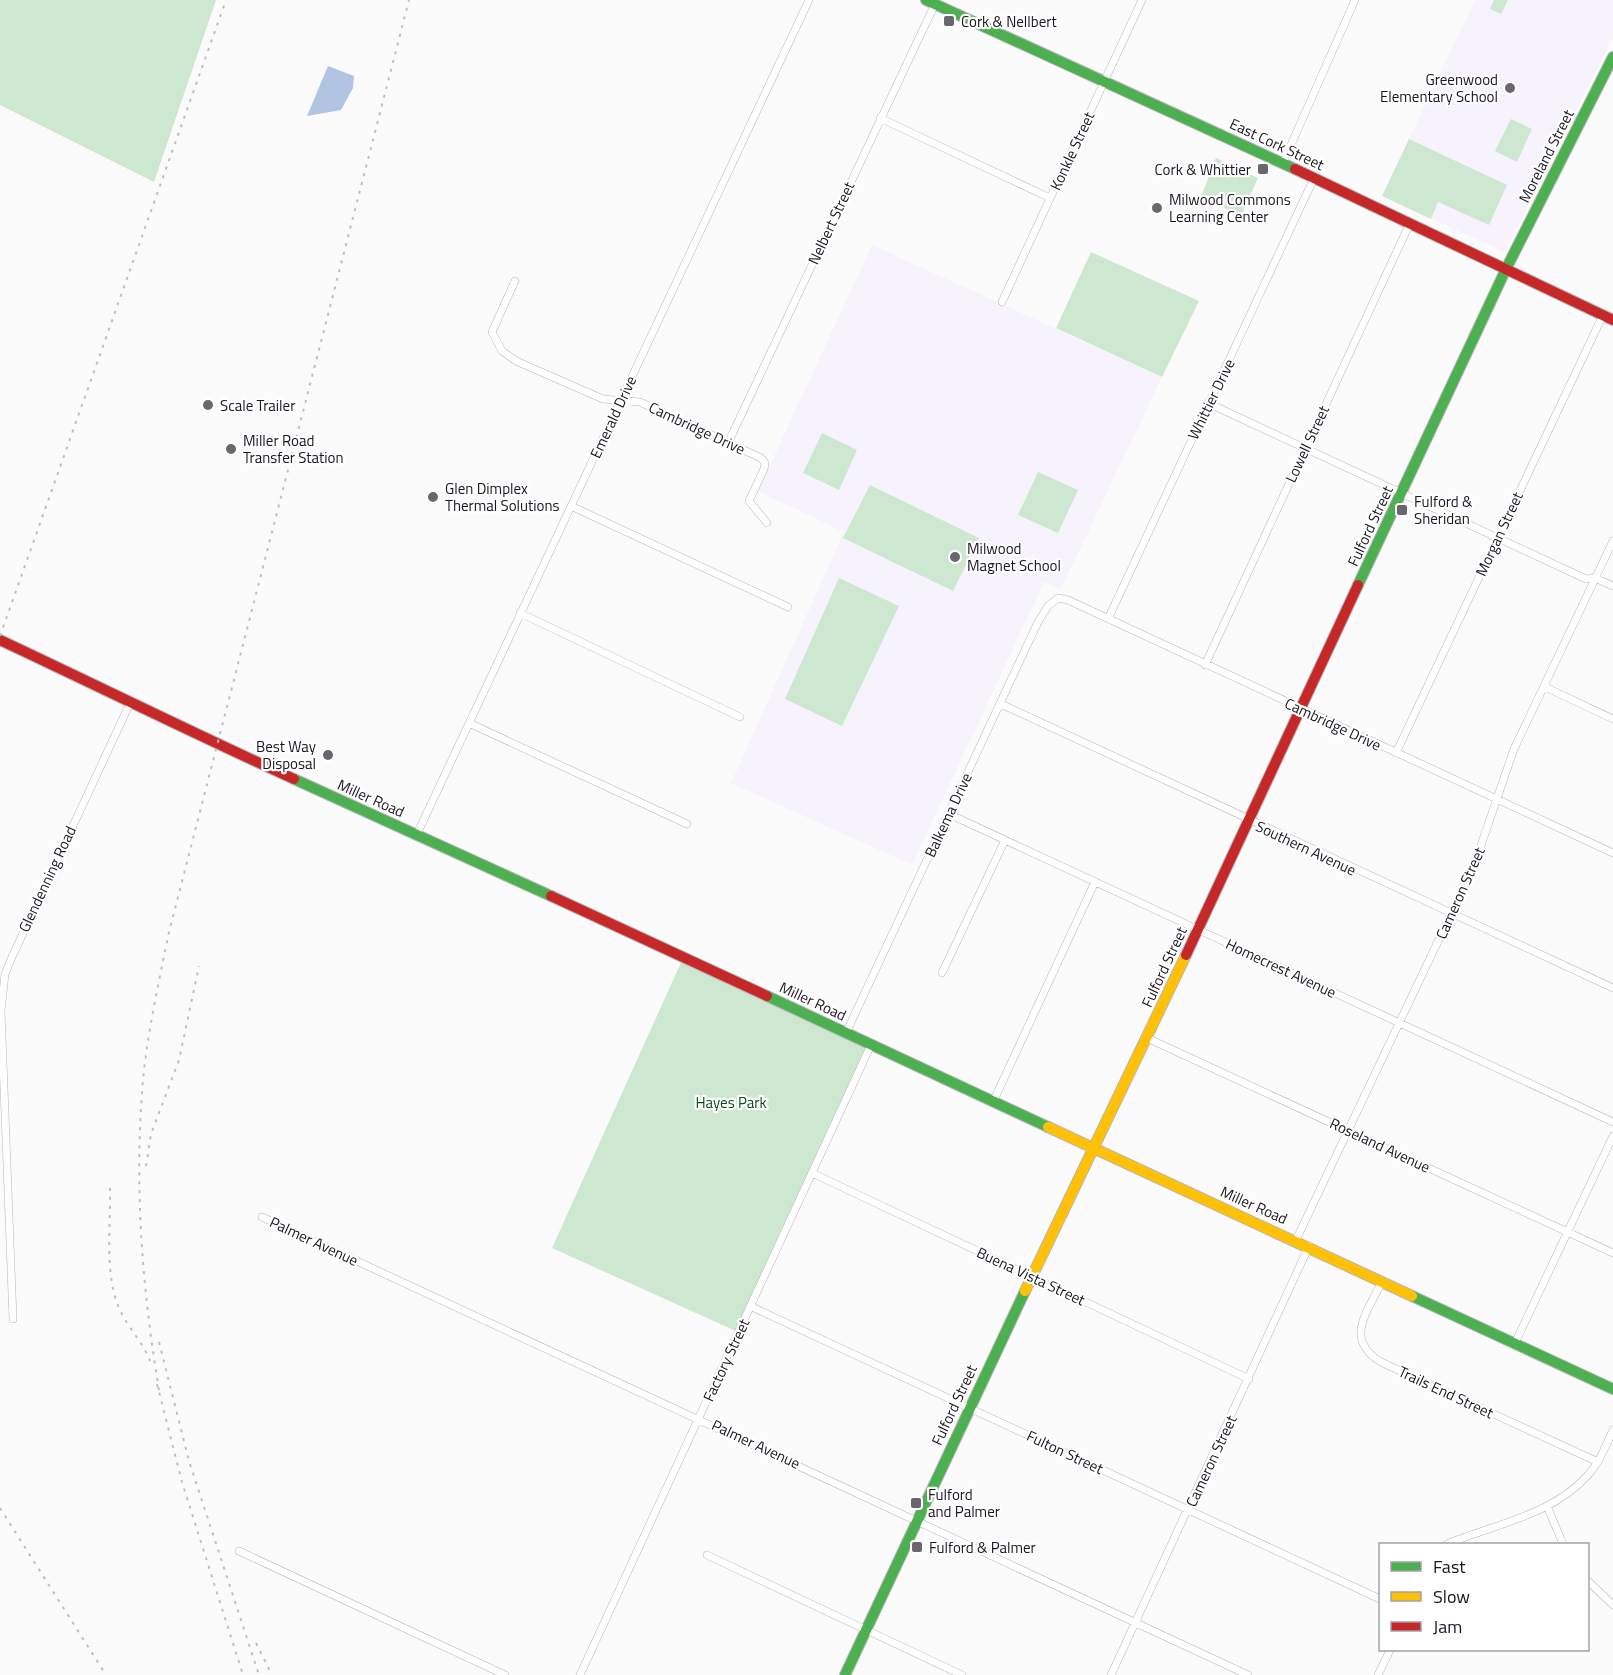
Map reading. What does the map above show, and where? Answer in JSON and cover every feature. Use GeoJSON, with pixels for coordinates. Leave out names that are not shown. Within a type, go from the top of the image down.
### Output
{"type":"FeatureCollection","features":[{"type":"Feature","properties":{"kind":"street","name":"Emerald Drive"},"geometry":{"type":"LineString","coordinates":[[417,834],[809,0]]}},
{"type":"Feature","properties":{"kind":"street","name":"Konkle Street"},"geometry":{"type":"LineString","coordinates":[[1002,302],[1142,0]]}},
{"type":"Feature","properties":{"kind":"street"},"geometry":{"type":"LineString","coordinates":[[1283,163],[1355,0]]}},
{"type":"Feature","properties":{"kind":"street","name":"East Cork Street"},"geometry":{"type":"LineString","coordinates":[[931,2],[1283,163],[1608,317]]}},
{"type":"Feature","properties":{"kind":"street","name":"Nelbert Street"},"geometry":{"type":"LineString","coordinates":[[728,443],[880,118],[931,2]]}},
{"type":"Feature","properties":{"kind":"street","name":"Moreland Street"},"geometry":{"type":"LineString","coordinates":[[1506,269],[1613,57]]}},
{"type":"Feature","properties":{"kind":"street"},"geometry":{"type":"LineString","coordinates":[[880,118],[1050,198]]}},
{"type":"Feature","properties":{"kind":"street","name":"Whittier Drive"},"geometry":{"type":"LineString","coordinates":[[1108,619],[1314,178]]}},
{"type":"Feature","properties":{"kind":"street","name":"Lowell Street"},"geometry":{"type":"LineString","coordinates":[[1205,665],[1410,223]]}},
{"type":"Feature","properties":{"kind":"street","name":"Fulford Street"},"geometry":{"type":"LineString","coordinates":[[845,1675],[969,1407],[1147,1038],[1506,269]]}},
{"type":"Feature","properties":{"kind":"street","name":"Cambridge Drive"},"geometry":{"type":"LineString","coordinates":[[515,281],[494,326],[493,336],[498,345],[516,361],[567,384],[603,399],[640,402],[764,461],[764,469],[749,501],[766,523]]}},
{"type":"Feature","properties":{"kind":"street","name":"Morgan Street"},"geometry":{"type":"LineString","coordinates":[[1396,753],[1498,538],[1608,317]]}},
{"type":"Feature","properties":{"kind":"street"},"geometry":{"type":"LineString","coordinates":[[1208,403],[1586,579],[1595,578],[1613,586]]}},
{"type":"Feature","properties":{"kind":"street"},"geometry":{"type":"LineString","coordinates":[[571,506],[789,607]]}},
{"type":"Feature","properties":{"kind":"street","name":"Cameron Street"},"geometry":{"type":"LineString","coordinates":[[1296,1240],[1451,914],[1479,851],[1514,749],[1613,541]]}},
{"type":"Feature","properties":{"kind":"street","name":"Cambridge Drive"},"geometry":{"type":"LineString","coordinates":[[1053,600],[1068,600],[1300,710],[1613,853]]}},
{"type":"Feature","properties":{"kind":"street","name":"Balkema Drive"},"geometry":{"type":"LineString","coordinates":[[846,1033],[1038,622],[1053,600]]}},
{"type":"Feature","properties":{"kind":"street"},"geometry":{"type":"LineString","coordinates":[[520,614],[740,717]]}},
{"type":"Feature","properties":{"kind":"street","name":"Miller Road"},"geometry":{"type":"LineString","coordinates":[[0,640],[131,701],[199,736],[417,834],[1613,1389]]}},
{"type":"Feature","properties":{"kind":"street"},"geometry":{"type":"LineString","coordinates":[[1545,687],[1613,719]]}},
{"type":"Feature","properties":{"kind":"street","name":"Glendenning Road"},"geometry":{"type":"LineString","coordinates":[[13,1319],[2,1011],[5,974],[52,867],[131,701]]}},
{"type":"Feature","properties":{"kind":"street","name":"Southern Avenue"},"geometry":{"type":"LineString","coordinates":[[1001,704],[1248,821],[1613,988]]}},
{"type":"Feature","properties":{"kind":"street"},"geometry":{"type":"LineString","coordinates":[[469,723],[687,824]]}},
{"type":"Feature","properties":{"kind":"street","name":"Homecrest Avenue"},"geometry":{"type":"LineString","coordinates":[[949,814],[1613,1122]]}},
{"type":"Feature","properties":{"kind":"street"},"geometry":{"type":"LineString","coordinates":[[942,973],[1005,840]]}},
{"type":"Feature","properties":{"kind":"street"},"geometry":{"type":"LineString","coordinates":[[993,1102],[1095,882]]}},
{"type":"Feature","properties":{"kind":"street","name":"Roseland Avenue"},"geometry":{"type":"LineString","coordinates":[[1147,1038],[1613,1253]]}},
{"type":"Feature","properties":{"kind":"street","name":"Factory Street"},"geometry":{"type":"LineString","coordinates":[[580,1675],[871,1045]]}},
{"type":"Feature","properties":{"kind":"street"},"geometry":{"type":"LineString","coordinates":[[1515,1343],[1613,1136]]}},
{"type":"Feature","properties":{"kind":"street","name":"Buena Vista Street"},"geometry":{"type":"LineString","coordinates":[[812,1173],[1249,1379]]}},
{"type":"Feature","properties":{"kind":"street","name":"Palmer Avenue"},"geometry":{"type":"LineString","coordinates":[[262,1217],[1248,1675]]}},
{"type":"Feature","properties":{"kind":"street","name":"Cameron Street"},"geometry":{"type":"LineString","coordinates":[[1111,1675],[1309,1246]]}},
{"type":"Feature","properties":{"kind":"street","name":"Trails End Street"},"geometry":{"type":"LineString","coordinates":[[1382,1281],[1362,1326],[1360,1340],[1366,1352],[1381,1362],[1598,1462]]}},
{"type":"Feature","properties":{"kind":"street","name":"Fulton Street"},"geometry":{"type":"LineString","coordinates":[[750,1306],[1379,1599]]}},
{"type":"Feature","properties":{"kind":"street"},"geometry":{"type":"LineString","coordinates":[[1452,1543],[1547,1506],[1570,1492],[1598,1462],[1613,1430]]}},
{"type":"Feature","properties":{"kind":"street"},"geometry":{"type":"LineString","coordinates":[[1547,1506],[1562,1543]]}},
{"type":"Feature","properties":{"kind":"street"},"geometry":{"type":"LineString","coordinates":[[239,1551],[505,1675]]}},
{"type":"Feature","properties":{"kind":"street"},"geometry":{"type":"LineString","coordinates":[[707,1556],[962,1675]]}},
{"type":"Feature","properties":{"kind":"street"},"geometry":{"type":"LineString","coordinates":[[1591,1590],[1613,1605]]}},
{"type":"Feature","properties":{"kind":"street"},"geometry":{"type":"LineString","coordinates":[[1378,1675],[1390,1651]]}},
{"type":"Feature","properties":{"kind":"shaded area","name":"Greenwood Elementary School"},"geometry":{"type":"Polygon","coordinates":[[[1475,0],[1613,0],[1613,37],[1505,252],[1382,196],[1475,0]]]}},
{"type":"Feature","properties":{"kind":"shaded area","name":"Milwood Magnet School"},"geometry":{"type":"Polygon","coordinates":[[[872,245],[1162,377],[1061,589],[1044,582],[912,865],[731,783],[844,532],[758,491],[872,245]]]}},
{"type":"Feature","properties":{"kind":"green space"},"geometry":{"type":"Polygon","coordinates":[[[0,0],[216,0],[154,182],[0,105],[0,0]]]}},
{"type":"Feature","properties":{"kind":"green space"},"geometry":{"type":"Polygon","coordinates":[[[1494,0],[1508,0],[1501,14],[1490,9],[1494,0]]]}},
{"type":"Feature","properties":{"kind":"green space"},"geometry":{"type":"Polygon","coordinates":[[[1511,119],[1532,129],[1517,162],[1495,151],[1511,119]]]}},
{"type":"Feature","properties":{"kind":"green space"},"geometry":{"type":"Polygon","coordinates":[[[1409,139],[1507,185],[1489,225],[1438,202],[1431,219],[1382,196],[1409,139]]]}},
{"type":"Feature","properties":{"kind":"green space"},"geometry":{"type":"Polygon","coordinates":[[[1216,158],[1258,178],[1241,216],[1201,197],[1216,158]]]}},
{"type":"Feature","properties":{"kind":"green space"},"geometry":{"type":"Polygon","coordinates":[[[1091,252],[1199,301],[1162,377],[1056,328],[1091,252]]]}},
{"type":"Feature","properties":{"kind":"green space"},"geometry":{"type":"Polygon","coordinates":[[[822,433],[857,450],[839,490],[803,473],[822,433]]]}},
{"type":"Feature","properties":{"kind":"green space"},"geometry":{"type":"Polygon","coordinates":[[[1038,472],[1078,490],[1058,533],[1018,515],[1038,472]]]}},
{"type":"Feature","properties":{"kind":"green space"},"geometry":{"type":"Polygon","coordinates":[[[870,485],[979,538],[953,591],[843,538],[870,485]]]}},
{"type":"Feature","properties":{"kind":"green space"},"geometry":{"type":"Polygon","coordinates":[[[839,578],[899,606],[842,726],[785,699],[839,578]]]}},
{"type":"Feature","properties":{"kind":"green space","name":"Hayes Park"},"geometry":{"type":"Polygon","coordinates":[[[683,958],[871,1045],[738,1332],[552,1248],[683,958]]]}},
{"type":"Feature","properties":{"kind":"water"},"geometry":{"type":"Polygon","coordinates":[[[328,66],[354,76],[353,88],[341,110],[307,116],[328,66]]]}},
{"type":"Feature","properties":{"kind":"railway"},"geometry":{"type":"LineString","coordinates":[[0,636],[226,0]]}},
{"type":"Feature","properties":{"kind":"railway"},"geometry":{"type":"LineString","coordinates":[[159,1390],[144,1275],[139,1158],[143,1080],[151,1024],[169,932],[409,0]]}},
{"type":"Feature","properties":{"kind":"railway"},"geometry":{"type":"LineString","coordinates":[[146,1166],[151,1134],[179,1060],[199,966]]}},
{"type":"Feature","properties":{"kind":"railway"},"geometry":{"type":"LineString","coordinates":[[110,1188],[109,1249],[114,1294],[122,1315],[150,1361]]}},
{"type":"Feature","properties":{"kind":"railway"},"geometry":{"type":"LineString","coordinates":[[159,1342],[189,1461],[259,1675]]}},
{"type":"Feature","properties":{"kind":"railway"},"geometry":{"type":"LineString","coordinates":[[157,1384],[182,1482],[243,1675]]}},
{"type":"Feature","properties":{"kind":"railway"},"geometry":{"type":"LineString","coordinates":[[0,1508],[106,1675]]}},
{"type":"Feature","properties":{"kind":"railway"},"geometry":{"type":"LineString","coordinates":[[256,1643],[272,1675]]}},
{"type":"Feature","properties":{"kind":"traffic: fast"},"geometry":{"type":"LineString","coordinates":[[926,0],[1295,169]]}},
{"type":"Feature","properties":{"kind":"traffic: fast"},"geometry":{"type":"LineString","coordinates":[[1358,585],[1506,269],[1613,57]]}},
{"type":"Feature","properties":{"kind":"traffic: fast"},"geometry":{"type":"LineString","coordinates":[[294,779],[551,896]]}},
{"type":"Feature","properties":{"kind":"traffic: fast"},"geometry":{"type":"LineString","coordinates":[[767,996],[1048,1127]]}},
{"type":"Feature","properties":{"kind":"traffic: fast"},"geometry":{"type":"LineString","coordinates":[[845,1675],[1025,1291]]}},
{"type":"Feature","properties":{"kind":"traffic: fast"},"geometry":{"type":"LineString","coordinates":[[1412,1296],[1613,1389]]}},
{"type":"Feature","properties":{"kind":"traffic: slow"},"geometry":{"type":"LineString","coordinates":[[1025,1291],[1186,955]]}},
{"type":"Feature","properties":{"kind":"traffic: slow"},"geometry":{"type":"LineString","coordinates":[[1048,1127],[1412,1296]]}},
{"type":"Feature","properties":{"kind":"traffic: jam"},"geometry":{"type":"LineString","coordinates":[[1295,169],[1613,320]]}},
{"type":"Feature","properties":{"kind":"traffic: jam"},"geometry":{"type":"LineString","coordinates":[[1186,955],[1358,585]]}},
{"type":"Feature","properties":{"kind":"traffic: jam"},"geometry":{"type":"LineString","coordinates":[[0,640],[294,779]]}},
{"type":"Feature","properties":{"kind":"traffic: jam"},"geometry":{"type":"LineString","coordinates":[[551,896],[767,996]]}},
{"type":"Feature","properties":{"kind":"place","name":"Cork & Nellbert"},"geometry":{"type":"Point","coordinates":[949,21]}},
{"type":"Feature","properties":{"kind":"place","name":"Greenwood Elementary School"},"geometry":{"type":"Point","coordinates":[1510,88]}},
{"type":"Feature","properties":{"kind":"place","name":"Cork & Whittier"},"geometry":{"type":"Point","coordinates":[1263,169]}},
{"type":"Feature","properties":{"kind":"place","name":"Milwood Commons Learning Center"},"geometry":{"type":"Point","coordinates":[1157,208]}},
{"type":"Feature","properties":{"kind":"place","name":"Scale Trailer"},"geometry":{"type":"Point","coordinates":[208,405]}},
{"type":"Feature","properties":{"kind":"place","name":"Miller Road Transfer Station"},"geometry":{"type":"Point","coordinates":[231,449]}},
{"type":"Feature","properties":{"kind":"place","name":"Glen Dimplex Thermal Solutions"},"geometry":{"type":"Point","coordinates":[433,497]}},
{"type":"Feature","properties":{"kind":"place","name":"Fulford & Sheridan"},"geometry":{"type":"Point","coordinates":[1402,510]}},
{"type":"Feature","properties":{"kind":"place","name":"Milwood Magnet School"},"geometry":{"type":"Point","coordinates":[955,557]}},
{"type":"Feature","properties":{"kind":"place","name":"Best Way Disposal"},"geometry":{"type":"Point","coordinates":[328,755]}},
{"type":"Feature","properties":{"kind":"place","name":"Fulford and Palmer"},"geometry":{"type":"Point","coordinates":[916,1503]}},
{"type":"Feature","properties":{"kind":"place","name":"Fulford & Palmer"},"geometry":{"type":"Point","coordinates":[917,1547]}}]}
